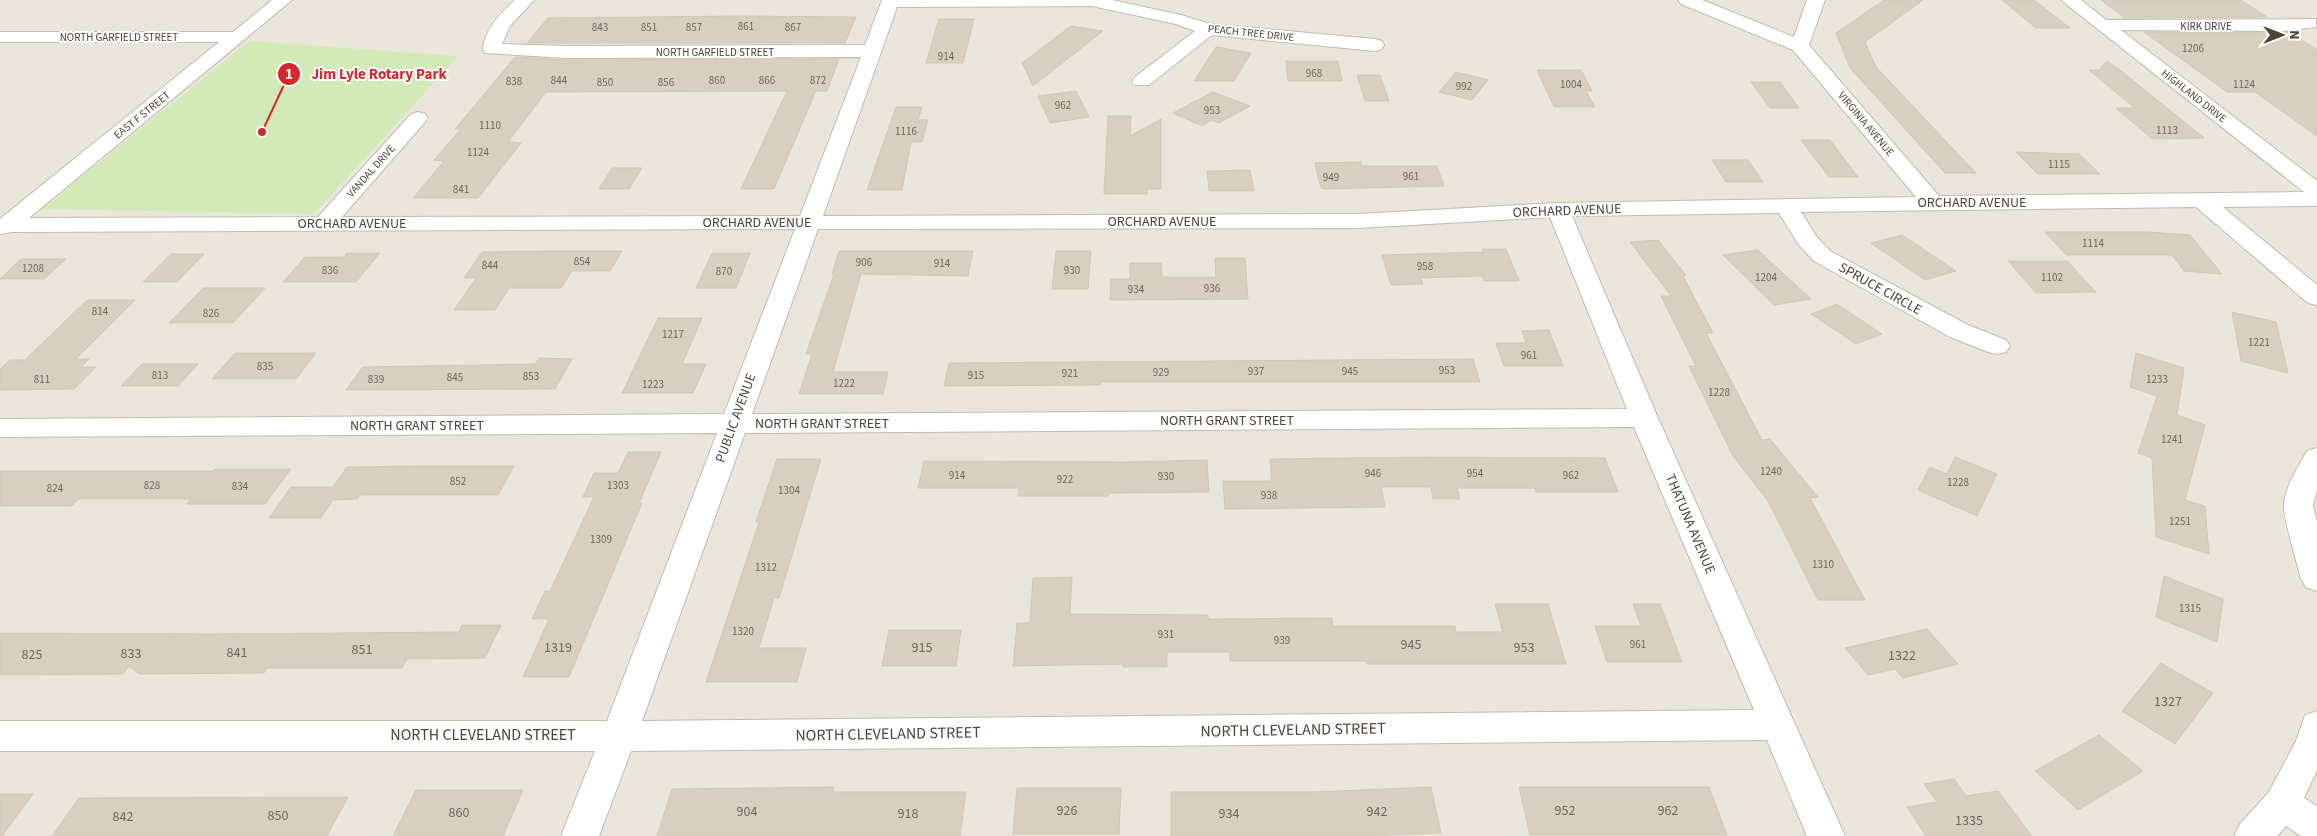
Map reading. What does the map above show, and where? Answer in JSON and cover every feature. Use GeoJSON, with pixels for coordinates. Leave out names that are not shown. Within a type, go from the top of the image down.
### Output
{"type":"FeatureCollection","features":[{"type":"Feature","properties":{"kind":"street","name":"EAST F STREET"},"geometry":{"type":"LineString","coordinates":[[4,228],[283,0]]}},
{"type":"Feature","properties":{"kind":"street","name":"NORTH GARFIELD STREET"},"geometry":{"type":"LineString","coordinates":[[525,0],[512,12],[502,26],[492,45],[492,50],[558,52],[872,51]]}},
{"type":"Feature","properties":{"kind":"street"},"geometry":{"type":"LineString","coordinates":[[1688,0],[1800,46],[1816,0]]}},
{"type":"Feature","properties":{"kind":"street","name":"HIGHLAND DRIVE"},"geometry":{"type":"LineString","coordinates":[[2070,0],[2317,192]]}},
{"type":"Feature","properties":{"kind":"street","name":"PEACH TREE DRIVE"},"geometry":{"type":"LineString","coordinates":[[890,1],[1092,1],[1181,20],[1208,29],[1375,46]]}},
{"type":"Feature","properties":{"kind":"street","name":"PUBLIC AVENUE"},"geometry":{"type":"LineString","coordinates":[[580,836],[620,734],[890,1]]}},
{"type":"Feature","properties":{"kind":"street","name":"KIRK DRIVE"},"geometry":{"type":"LineString","coordinates":[[2103,25],[2314,25]]}},
{"type":"Feature","properties":{"kind":"street"},"geometry":{"type":"LineString","coordinates":[[1142,81],[1208,29]]}},
{"type":"Feature","properties":{"kind":"street","name":"NORTH GARFIELD STREET"},"geometry":{"type":"LineString","coordinates":[[0,37],[237,37]]}},
{"type":"Feature","properties":{"kind":"street","name":"VIRGINIA AVENUE"},"geometry":{"type":"LineString","coordinates":[[1800,46],[1933,203]]}},
{"type":"Feature","properties":{"kind":"street","name":"VANDAL DRIVE"},"geometry":{"type":"LineString","coordinates":[[324,224],[418,118]]}},
{"type":"Feature","properties":{"kind":"street","name":"ORCHARD AVENUE"},"geometry":{"type":"LineString","coordinates":[[4,228],[324,224],[1358,221],[1558,210],[1785,205],[2204,202],[2317,199]]}},
{"type":"Feature","properties":{"kind":"street"},"geometry":{"type":"LineString","coordinates":[[2204,202],[2317,298]]}},
{"type":"Feature","properties":{"kind":"street","name":"SPRUCE CIRCLE"},"geometry":{"type":"LineString","coordinates":[[1785,205],[1807,240],[1822,256],[1959,331],[1997,346]]}},
{"type":"Feature","properties":{"kind":"street","name":"THATUNA AVENUE"},"geometry":{"type":"LineString","coordinates":[[1558,210],[1644,418],[1826,836]]}},
{"type":"Feature","properties":{"kind":"street","name":"NORTH GRANT STREET"},"geometry":{"type":"LineString","coordinates":[[0,428],[1644,418]]}},
{"type":"Feature","properties":{"kind":"street"},"geometry":{"type":"LineString","coordinates":[[2317,458],[2305,481],[2298,506],[2313,552],[2317,579]]}},
{"type":"Feature","properties":{"kind":"street","name":"NORTH CLEVELAND STREET"},"geometry":{"type":"LineString","coordinates":[[0,736],[620,734],[661,736],[1777,725]]}},
{"type":"Feature","properties":{"kind":"street"},"geometry":{"type":"LineString","coordinates":[[2253,836],[2282,804],[2313,742],[2317,726]]}},
{"type":"Feature","properties":{"kind":"street"},"geometry":{"type":"LineString","coordinates":[[2282,804],[2317,826]]}},
{"type":"Feature","properties":{"kind":"shaded area"},"geometry":{"type":"Polygon","coordinates":[[[0,0],[2317,0],[2317,836],[0,836],[0,0]]]}},
{"type":"Feature","properties":{"kind":"green space"},"geometry":{"type":"Polygon","coordinates":[[[249,41],[458,56],[314,214],[42,209],[249,41]]]}},
{"type":"Feature","properties":{"kind":"building"},"geometry":{"type":"Polygon","coordinates":[[[1884,0],[1923,0],[1865,42],[1876,67],[1976,173],[1945,173],[1850,68],[1836,33],[1884,0]]]}},
{"type":"Feature","properties":{"kind":"building"},"geometry":{"type":"Polygon","coordinates":[[[2002,0],[2034,0],[2070,28],[2036,28],[2002,0]]]}},
{"type":"Feature","properties":{"kind":"building"},"geometry":{"type":"Polygon","coordinates":[[[2101,0],[2241,0],[2267,17],[2125,18],[2101,0]]]}},
{"type":"Feature","properties":{"kind":"building"},"geometry":{"type":"Polygon","coordinates":[[[856,17],[845,43],[527,43],[548,18],[856,17]]]}},
{"type":"Feature","properties":{"kind":"building"},"geometry":{"type":"Polygon","coordinates":[[[939,19],[974,19],[963,63],[926,63],[939,19]]]}},
{"type":"Feature","properties":{"kind":"building"},"geometry":{"type":"Polygon","coordinates":[[[1071,26],[1103,31],[1033,86],[1022,63],[1071,26]]]}},
{"type":"Feature","properties":{"kind":"building"},"geometry":{"type":"Polygon","coordinates":[[[2144,32],[2290,32],[2317,50],[2317,136],[2255,92],[2227,92],[2144,32]]]}},
{"type":"Feature","properties":{"kind":"building"},"geometry":{"type":"Polygon","coordinates":[[[1216,47],[1251,53],[1234,81],[1194,81],[1216,47]]]}},
{"type":"Feature","properties":{"kind":"building"},"geometry":{"type":"Polygon","coordinates":[[[515,57],[568,60],[839,59],[827,91],[816,91],[774,189],[741,189],[787,91],[546,92],[508,142],[521,143],[478,198],[413,198],[444,161],[434,160],[461,129],[455,129],[515,57]]]}},
{"type":"Feature","properties":{"kind":"building"},"geometry":{"type":"Polygon","coordinates":[[[1286,61],[1338,61],[1342,81],[1288,81],[1286,61]]]}},
{"type":"Feature","properties":{"kind":"building"},"geometry":{"type":"Polygon","coordinates":[[[2107,61],[2204,138],[2152,139],[2116,108],[2135,108],[2089,70],[2099,70],[2107,61]]]}},
{"type":"Feature","properties":{"kind":"building"},"geometry":{"type":"Polygon","coordinates":[[[1537,70],[1581,70],[1592,91],[1586,91],[1595,107],[1554,107],[1537,70]]]}},
{"type":"Feature","properties":{"kind":"building"},"geometry":{"type":"Polygon","coordinates":[[[1456,72],[1488,80],[1472,100],[1439,92],[1456,72]]]}},
{"type":"Feature","properties":{"kind":"building"},"geometry":{"type":"Polygon","coordinates":[[[1357,75],[1380,75],[1389,101],[1365,101],[1357,75]]]}},
{"type":"Feature","properties":{"kind":"building"},"geometry":{"type":"Polygon","coordinates":[[[1751,82],[1780,82],[1799,108],[1770,108],[1751,82]]]}},
{"type":"Feature","properties":{"kind":"building"},"geometry":{"type":"Polygon","coordinates":[[[1076,91],[1089,117],[1050,123],[1038,96],[1076,91]]]}},
{"type":"Feature","properties":{"kind":"building"},"geometry":{"type":"Polygon","coordinates":[[[1213,92],[1250,106],[1219,123],[1212,120],[1202,126],[1173,113],[1213,92]]]}},
{"type":"Feature","properties":{"kind":"building"},"geometry":{"type":"Polygon","coordinates":[[[896,107],[922,107],[918,120],[928,120],[922,142],[911,142],[902,190],[867,190],[896,107]]]}},
{"type":"Feature","properties":{"kind":"building"},"geometry":{"type":"Polygon","coordinates":[[[1108,116],[1131,116],[1130,136],[1161,119],[1161,189],[1147,189],[1147,194],[1104,194],[1108,116]]]}},
{"type":"Feature","properties":{"kind":"building"},"geometry":{"type":"Polygon","coordinates":[[[1801,140],[1830,140],[1858,177],[1829,177],[1801,140]]]}},
{"type":"Feature","properties":{"kind":"building"},"geometry":{"type":"Polygon","coordinates":[[[2016,152],[2079,154],[2100,174],[2038,174],[2016,152]]]}},
{"type":"Feature","properties":{"kind":"building"},"geometry":{"type":"Polygon","coordinates":[[[1712,160],[1748,160],[1763,182],[1726,182],[1712,160]]]}},
{"type":"Feature","properties":{"kind":"building"},"geometry":{"type":"Polygon","coordinates":[[[1361,162],[1362,166],[1437,166],[1444,186],[1323,189],[1320,185],[1315,163],[1361,162]]]}},
{"type":"Feature","properties":{"kind":"building"},"geometry":{"type":"Polygon","coordinates":[[[612,168],[642,168],[629,189],[599,189],[612,168]]]}},
{"type":"Feature","properties":{"kind":"building"},"geometry":{"type":"Polygon","coordinates":[[[1250,170],[1254,191],[1209,191],[1207,171],[1250,170]]]}},
{"type":"Feature","properties":{"kind":"building"},"geometry":{"type":"Polygon","coordinates":[[[2045,232],[2150,232],[2190,235],[2222,274],[2184,271],[2172,255],[2066,255],[2045,232]]]}},
{"type":"Feature","properties":{"kind":"building"},"geometry":{"type":"Polygon","coordinates":[[[1902,235],[1956,271],[1925,280],[1871,243],[1902,235]]]}},
{"type":"Feature","properties":{"kind":"building"},"geometry":{"type":"Polygon","coordinates":[[[1658,240],[1686,275],[1683,276],[1713,333],[1706,333],[1762,440],[1770,439],[1818,497],[1810,498],[1865,600],[1818,600],[1768,501],[1733,456],[1689,366],[1696,366],[1661,296],[1671,296],[1630,242],[1658,240]]]}},
{"type":"Feature","properties":{"kind":"building"},"geometry":{"type":"Polygon","coordinates":[[[1482,249],[1506,249],[1519,281],[1484,281],[1482,276],[1421,278],[1423,284],[1391,285],[1382,255],[1484,252],[1482,249]]]}},
{"type":"Feature","properties":{"kind":"building"},"geometry":{"type":"Polygon","coordinates":[[[1758,250],[1811,299],[1774,305],[1723,255],[1758,250]]]}},
{"type":"Feature","properties":{"kind":"building"},"geometry":{"type":"Polygon","coordinates":[[[622,251],[610,271],[572,271],[561,288],[509,288],[495,310],[454,310],[476,278],[464,278],[482,252],[622,251]]]}},
{"type":"Feature","properties":{"kind":"building"},"geometry":{"type":"Polygon","coordinates":[[[839,251],[973,251],[968,276],[861,274],[833,372],[888,372],[883,394],[799,394],[812,354],[806,354],[834,274],[832,274],[839,251]]]}},
{"type":"Feature","properties":{"kind":"building"},"geometry":{"type":"Polygon","coordinates":[[[1056,251],[1091,251],[1088,289],[1052,289],[1056,251]]]}},
{"type":"Feature","properties":{"kind":"building"},"geometry":{"type":"Polygon","coordinates":[[[347,253],[380,253],[356,282],[283,282],[305,257],[344,257],[347,253]]]}},
{"type":"Feature","properties":{"kind":"building"},"geometry":{"type":"Polygon","coordinates":[[[712,253],[750,253],[736,288],[696,288],[712,253]]]}},
{"type":"Feature","properties":{"kind":"building"},"geometry":{"type":"Polygon","coordinates":[[[171,254],[204,254],[177,282],[143,282],[171,254]]]}},
{"type":"Feature","properties":{"kind":"building"},"geometry":{"type":"Polygon","coordinates":[[[1215,258],[1245,258],[1248,299],[1110,300],[1111,279],[1130,279],[1130,263],[1161,263],[1162,277],[1216,277],[1215,258]]]}},
{"type":"Feature","properties":{"kind":"building"},"geometry":{"type":"Polygon","coordinates":[[[21,259],[66,259],[44,279],[0,279],[21,259]]]}},
{"type":"Feature","properties":{"kind":"building"},"geometry":{"type":"Polygon","coordinates":[[[2008,261],[2067,261],[2096,292],[2036,293],[2008,261]]]}},
{"type":"Feature","properties":{"kind":"building"},"geometry":{"type":"Polygon","coordinates":[[[203,288],[265,288],[233,323],[169,323],[203,288]]]}},
{"type":"Feature","properties":{"kind":"building"},"geometry":{"type":"Polygon","coordinates":[[[87,300],[135,300],[76,359],[89,359],[81,367],[96,367],[74,389],[0,390],[0,369],[10,360],[25,360],[87,300]]]}},
{"type":"Feature","properties":{"kind":"building"},"geometry":{"type":"Polygon","coordinates":[[[1837,304],[1882,334],[1856,344],[1811,314],[1837,304]]]}},
{"type":"Feature","properties":{"kind":"building"},"geometry":{"type":"Polygon","coordinates":[[[2232,312],[2276,322],[2288,373],[2241,361],[2232,312]]]}},
{"type":"Feature","properties":{"kind":"building"},"geometry":{"type":"Polygon","coordinates":[[[658,318],[702,318],[682,364],[706,364],[693,393],[622,393],[658,318]]]}},
{"type":"Feature","properties":{"kind":"building"},"geometry":{"type":"Polygon","coordinates":[[[1549,330],[1563,366],[1504,366],[1496,343],[1526,343],[1522,331],[1549,330]]]}},
{"type":"Feature","properties":{"kind":"building"},"geometry":{"type":"Polygon","coordinates":[[[235,353],[316,353],[296,379],[212,379],[235,353]]]}},
{"type":"Feature","properties":{"kind":"building"},"geometry":{"type":"Polygon","coordinates":[[[2136,353],[2184,368],[2177,415],[2205,425],[2185,500],[2205,506],[2209,554],[2156,537],[2152,458],[2138,453],[2157,396],[2130,387],[2136,353]]]}},
{"type":"Feature","properties":{"kind":"building"},"geometry":{"type":"Polygon","coordinates":[[[539,358],[572,359],[555,389],[346,390],[363,367],[535,364],[539,358]]]}},
{"type":"Feature","properties":{"kind":"building"},"geometry":{"type":"Polygon","coordinates":[[[1473,359],[1480,382],[1101,382],[1100,385],[944,386],[949,363],[1473,359]]]}},
{"type":"Feature","properties":{"kind":"building"},"geometry":{"type":"Polygon","coordinates":[[[142,364],[198,364],[178,386],[121,386],[142,364]]]}},
{"type":"Feature","properties":{"kind":"building"},"geometry":{"type":"Polygon","coordinates":[[[628,452],[661,452],[639,503],[642,503],[569,677],[523,677],[549,619],[532,619],[545,591],[550,591],[594,497],[583,497],[594,473],[618,473],[628,452]]]}},
{"type":"Feature","properties":{"kind":"building"},"geometry":{"type":"Polygon","coordinates":[[[1424,457],[1605,458],[1618,492],[1536,492],[1535,488],[1457,488],[1460,499],[1433,499],[1431,487],[1381,487],[1385,507],[1225,509],[1223,481],[1272,481],[1270,459],[1424,457]]]}},
{"type":"Feature","properties":{"kind":"building"},"geometry":{"type":"Polygon","coordinates":[[[1955,457],[1997,474],[1977,516],[1918,490],[1930,467],[1947,474],[1955,457]]]}},
{"type":"Feature","properties":{"kind":"building"},"geometry":{"type":"Polygon","coordinates":[[[777,459],[821,459],[779,598],[774,598],[759,648],[806,648],[797,682],[706,682],[759,522],[756,522],[777,459]]]}},
{"type":"Feature","properties":{"kind":"building"},"geometry":{"type":"Polygon","coordinates":[[[1207,460],[1209,492],[1109,493],[1108,496],[1018,496],[1019,488],[918,488],[924,461],[1125,462],[1207,460]]]}},
{"type":"Feature","properties":{"kind":"building"},"geometry":{"type":"Polygon","coordinates":[[[514,466],[498,495],[360,495],[357,499],[333,500],[321,518],[269,518],[291,487],[333,487],[347,467],[514,466]]]}},
{"type":"Feature","properties":{"kind":"building"},"geometry":{"type":"Polygon","coordinates":[[[215,469],[291,469],[265,504],[187,504],[191,499],[78,499],[72,506],[0,506],[0,471],[214,471],[215,469]]]}},
{"type":"Feature","properties":{"kind":"building"},"geometry":{"type":"Polygon","coordinates":[[[2164,576],[2223,599],[2217,642],[2156,617],[2164,576]]]}},
{"type":"Feature","properties":{"kind":"building"},"geometry":{"type":"Polygon","coordinates":[[[1072,577],[1070,614],[1208,615],[1208,619],[1332,618],[1333,626],[1455,626],[1456,632],[1503,632],[1495,604],[1548,604],[1566,664],[1367,664],[1366,661],[1230,661],[1230,652],[1167,652],[1167,667],[1123,667],[1123,664],[1013,666],[1017,623],[1030,623],[1033,578],[1072,577]]]}},
{"type":"Feature","properties":{"kind":"building"},"geometry":{"type":"Polygon","coordinates":[[[1633,604],[1660,604],[1682,662],[1607,662],[1595,626],[1641,626],[1633,604]]]}},
{"type":"Feature","properties":{"kind":"building"},"geometry":{"type":"Polygon","coordinates":[[[462,625],[501,625],[485,658],[407,659],[402,668],[267,668],[264,673],[139,674],[129,666],[123,674],[0,675],[0,633],[459,632],[462,625]]]}},
{"type":"Feature","properties":{"kind":"building"},"geometry":{"type":"Polygon","coordinates":[[[1927,629],[1958,664],[1903,678],[1895,669],[1868,675],[1845,648],[1927,629]]]}},
{"type":"Feature","properties":{"kind":"building"},"geometry":{"type":"Polygon","coordinates":[[[889,630],[961,630],[956,666],[882,666],[889,630]]]}},
{"type":"Feature","properties":{"kind":"building"},"geometry":{"type":"Polygon","coordinates":[[[2161,663],[2213,693],[2175,744],[2122,711],[2161,663]]]}},
{"type":"Feature","properties":{"kind":"building"},"geometry":{"type":"Polygon","coordinates":[[[2099,735],[2143,771],[2078,810],[2035,771],[2099,735]]]}},
{"type":"Feature","properties":{"kind":"building"},"geometry":{"type":"Polygon","coordinates":[[[1954,779],[1966,796],[1998,791],[2032,836],[1926,836],[1907,807],[1937,802],[1924,784],[1954,779]]]}},
{"type":"Feature","properties":{"kind":"building"},"geometry":{"type":"Polygon","coordinates":[[[834,787],[833,792],[966,792],[960,836],[657,836],[672,789],[834,787]]]}},
{"type":"Feature","properties":{"kind":"building"},"geometry":{"type":"Polygon","coordinates":[[[1431,787],[1441,833],[1366,836],[1171,836],[1171,792],[1315,792],[1431,787]]]}},
{"type":"Feature","properties":{"kind":"building"},"geometry":{"type":"Polygon","coordinates":[[[1519,787],[1709,787],[1727,835],[1530,835],[1519,787]]]}},
{"type":"Feature","properties":{"kind":"building"},"geometry":{"type":"Polygon","coordinates":[[[1017,788],[1121,788],[1119,834],[1013,834],[1017,788]]]}},
{"type":"Feature","properties":{"kind":"building"},"geometry":{"type":"Polygon","coordinates":[[[416,790],[523,790],[503,836],[393,836],[416,790]]]}},
{"type":"Feature","properties":{"kind":"building"},"geometry":{"type":"Polygon","coordinates":[[[0,794],[33,794],[2,836],[0,836],[0,794]]]}},
{"type":"Feature","properties":{"kind":"building"},"geometry":{"type":"Polygon","coordinates":[[[348,797],[327,836],[52,836],[79,798],[348,797]]]}},
{"type":"Feature","properties":{"kind":"place","name":"Jim Lyle Rotary Park"},"geometry":{"type":"Point","coordinates":[262,132]}}]}
